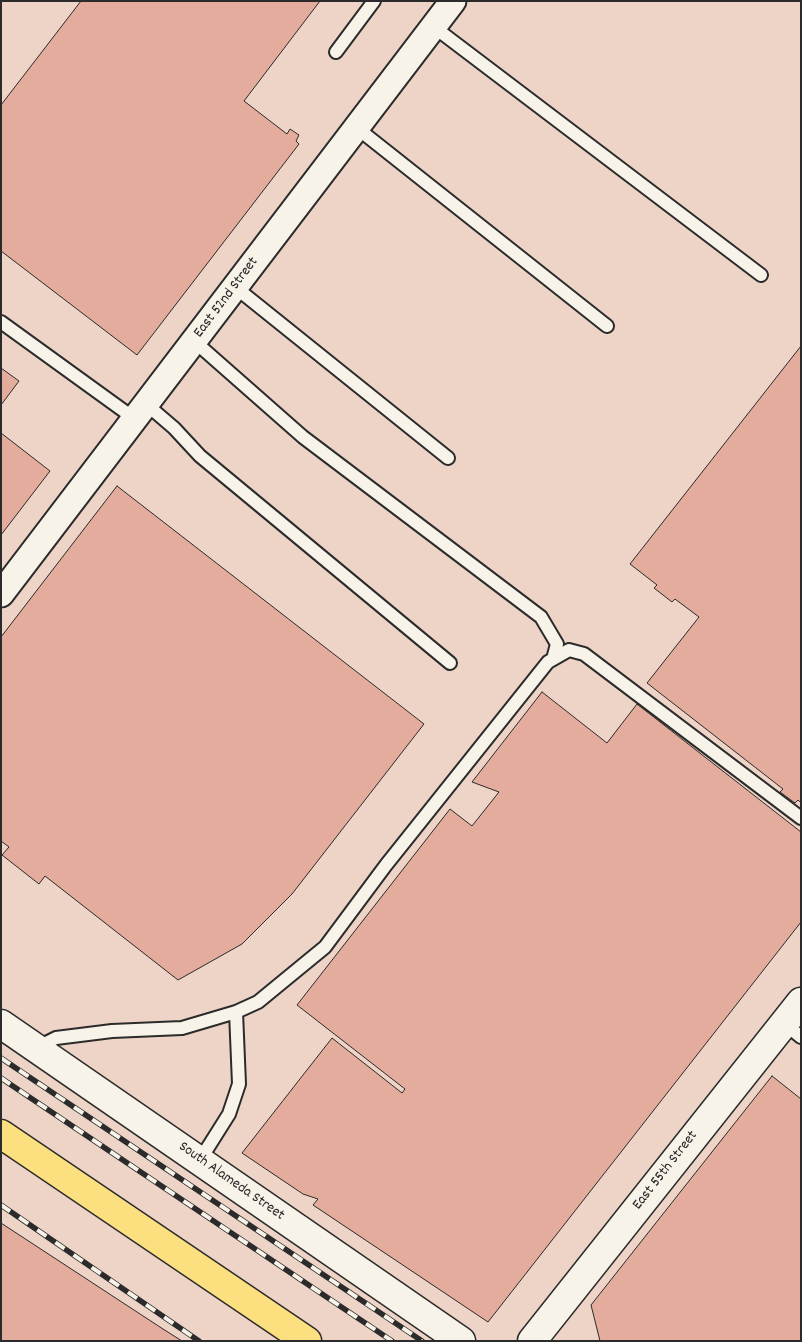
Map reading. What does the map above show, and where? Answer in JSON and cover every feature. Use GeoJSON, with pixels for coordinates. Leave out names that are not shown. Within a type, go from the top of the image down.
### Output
{"type":"FeatureCollection","features":[{"type":"Feature","properties":{"kind":"main road"},"geometry":{"type":"LineString","coordinates":[[1,1134],[307,1341]]}},
{"type":"Feature","properties":{"kind":"street","name":"East 52nd Street"},"geometry":{"type":"LineString","coordinates":[[1,594],[453,1]]}},
{"type":"Feature","properties":{"kind":"street","name":"East 55th Street"},"geometry":{"type":"LineString","coordinates":[[532,1341],[792,1030],[801,1002]]}},
{"type":"Feature","properties":{"kind":"street","name":"South Alameda Street"},"geometry":{"type":"LineString","coordinates":[[1,1024],[461,1341]]}},
{"type":"Feature","properties":{"kind":"lane"},"geometry":{"type":"LineString","coordinates":[[336,52],[374,1]]}},
{"type":"Feature","properties":{"kind":"lane"},"geometry":{"type":"LineString","coordinates":[[434,26],[761,275]]}},
{"type":"Feature","properties":{"kind":"lane"},"geometry":{"type":"LineString","coordinates":[[357,128],[607,326]]}},
{"type":"Feature","properties":{"kind":"lane"},"geometry":{"type":"LineString","coordinates":[[235,287],[448,458]]}},
{"type":"Feature","properties":{"kind":"lane"},"geometry":{"type":"LineString","coordinates":[[1,322],[141,412],[174,428],[200,456],[450,663]]}},
{"type":"Feature","properties":{"kind":"lane"},"geometry":{"type":"LineString","coordinates":[[194,341],[303,437],[541,617],[557,644],[553,659]]}},
{"type":"Feature","properties":{"kind":"lane"},"geometry":{"type":"LineString","coordinates":[[36,1048],[56,1038],[112,1031],[182,1028],[236,1012],[258,1002],[325,948],[386,864],[548,662],[569,650],[584,654],[801,818]]}},
{"type":"Feature","properties":{"kind":"lane"},"geometry":{"type":"LineString","coordinates":[[200,1160],[228,1114],[239,1084],[236,1012]]}},
{"type":"Feature","properties":{"kind":"shaded area"},"geometry":{"type":"Polygon","coordinates":[[[1,1],[801,1],[801,1341],[1,1341],[1,1]]]}},
{"type":"Feature","properties":{"kind":"building"},"geometry":{"type":"Polygon","coordinates":[[[81,1],[320,1],[244,101],[287,134],[290,129],[299,135],[296,141],[299,144],[137,355],[1,251],[1,105],[81,1]]]}},
{"type":"Feature","properties":{"kind":"building"},"geometry":{"type":"Polygon","coordinates":[[[801,346],[801,803],[798,800],[795,803],[780,792],[783,789],[647,683],[699,617],[675,599],[672,602],[654,588],[657,585],[630,564],[801,346]]]}},
{"type":"Feature","properties":{"kind":"building"},"geometry":{"type":"Polygon","coordinates":[[[1,368],[19,381],[1,405],[1,368]]]}},
{"type":"Feature","properties":{"kind":"building"},"geometry":{"type":"Polygon","coordinates":[[[1,433],[50,471],[1,535],[1,433]]]}},
{"type":"Feature","properties":{"kind":"building"},"geometry":{"type":"Polygon","coordinates":[[[117,486],[424,724],[292,894],[242,944],[178,980],[45,876],[39,884],[2,855],[9,847],[1,841],[1,637],[117,486]]]}},
{"type":"Feature","properties":{"kind":"building"},"geometry":{"type":"Polygon","coordinates":[[[542,692],[607,743],[637,704],[801,832],[801,922],[488,1322],[313,1205],[318,1199],[303,1194],[242,1153],[332,1038],[402,1093],[405,1089],[297,1005],[450,809],[472,826],[499,792],[472,782],[542,692]]]}},
{"type":"Feature","properties":{"kind":"building"},"geometry":{"type":"Polygon","coordinates":[[[772,1076],[801,1099],[801,1341],[600,1341],[591,1305],[772,1076]]]}},
{"type":"Feature","properties":{"kind":"building"},"geometry":{"type":"Polygon","coordinates":[[[1,1223],[163,1329],[182,1341],[1,1341],[1,1223]]]}},
{"type":"Feature","properties":{"kind":"railway"},"geometry":{"type":"LineString","coordinates":[[1,1058],[422,1341]]}},
{"type":"Feature","properties":{"kind":"railway"},"geometry":{"type":"LineString","coordinates":[[1,1078],[392,1341]]}},
{"type":"Feature","properties":{"kind":"railway"},"geometry":{"type":"LineString","coordinates":[[1,1205],[199,1341]]}}]}
